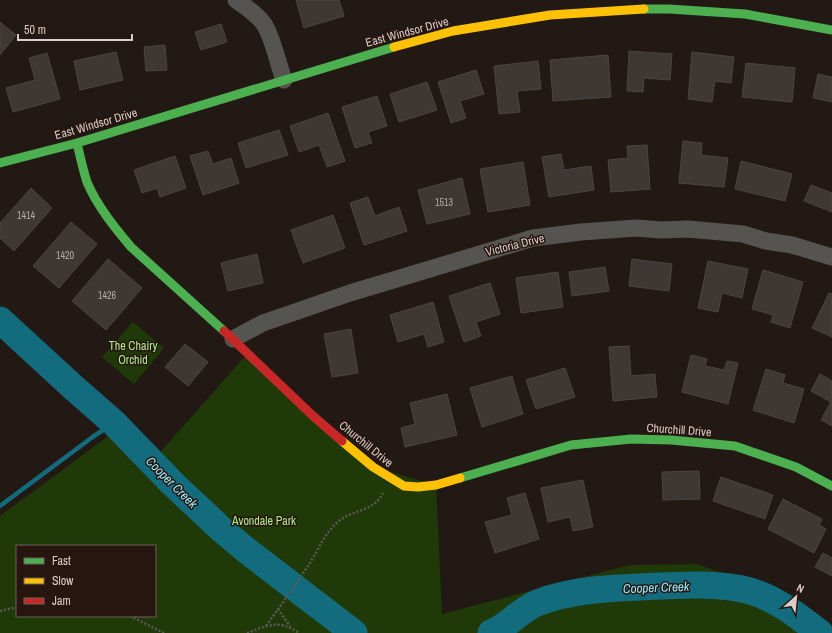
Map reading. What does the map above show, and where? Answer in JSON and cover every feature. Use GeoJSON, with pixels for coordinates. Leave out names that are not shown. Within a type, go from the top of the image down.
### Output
{"type":"FeatureCollection","features":[{"type":"Feature","properties":{"kind":"street"},"geometry":{"type":"LineString","coordinates":[[236,0],[250,9],[264,24],[284,80]]}},
{"type":"Feature","properties":{"kind":"street","name":"East Windsor Drive"},"geometry":{"type":"LineString","coordinates":[[0,163],[77,143],[453,30],[483,27],[550,14],[643,9],[693,10],[745,14],[832,30]]}},
{"type":"Feature","properties":{"kind":"street","name":"Churchill Drive"},"geometry":{"type":"LineString","coordinates":[[77,143],[83,168],[92,193],[122,237],[233,339],[313,416],[373,467],[404,486],[418,487],[436,485],[571,445],[631,439],[671,440],[735,446],[796,467],[832,486]]}},
{"type":"Feature","properties":{"kind":"street","name":"Victoria Drive"},"geometry":{"type":"LineString","coordinates":[[233,339],[263,323],[350,293],[533,238],[581,232],[636,228],[661,230],[688,229],[743,234],[766,241],[792,245],[832,257]]}},
{"type":"Feature","properties":{"kind":"path"},"geometry":{"type":"LineString","coordinates":[[266,626],[310,562],[331,528],[341,519],[371,506],[379,500],[391,479]]}},
{"type":"Feature","properties":{"kind":"path"},"geometry":{"type":"LineString","coordinates":[[0,611],[16,607]]}},
{"type":"Feature","properties":{"kind":"path"},"geometry":{"type":"LineString","coordinates":[[278,609],[291,628]]}},
{"type":"Feature","properties":{"kind":"path"},"geometry":{"type":"LineString","coordinates":[[132,617],[164,633]]}},
{"type":"Feature","properties":{"kind":"path"},"geometry":{"type":"LineString","coordinates":[[248,633],[266,626],[279,624],[291,628],[299,633]]}},
{"type":"Feature","properties":{"kind":"green space","name":"The Chairy Orchid"},"geometry":{"type":"Polygon","coordinates":[[[133,322],[164,348],[134,384],[102,357],[133,322]]]}},
{"type":"Feature","properties":{"kind":"green space","name":"Avondale Park"},"geometry":{"type":"Polygon","coordinates":[[[248,353],[373,467],[436,485],[442,614],[630,565],[697,564],[775,592],[832,633],[0,633],[0,516],[119,428],[155,458],[248,353]]]}},
{"type":"Feature","properties":{"kind":"building"},"geometry":{"type":"Polygon","coordinates":[[[296,0],[339,0],[344,16],[304,28],[296,0]]]}},
{"type":"Feature","properties":{"kind":"building"},"geometry":{"type":"Polygon","coordinates":[[[0,22],[16,35],[0,55],[0,22]]]}},
{"type":"Feature","properties":{"kind":"building"},"geometry":{"type":"Polygon","coordinates":[[[221,24],[227,42],[201,50],[195,32],[221,24]]]}},
{"type":"Feature","properties":{"kind":"building"},"geometry":{"type":"Polygon","coordinates":[[[165,45],[167,70],[146,71],[144,47],[165,45]]]}},
{"type":"Feature","properties":{"kind":"building"},"geometry":{"type":"Polygon","coordinates":[[[629,51],[672,54],[670,80],[644,78],[643,92],[627,91],[629,51]]]}},
{"type":"Feature","properties":{"kind":"building"},"geometry":{"type":"Polygon","coordinates":[[[116,52],[123,80],[80,90],[74,61],[116,52]]]}},
{"type":"Feature","properties":{"kind":"building"},"geometry":{"type":"Polygon","coordinates":[[[692,52],[734,57],[731,83],[715,81],[712,102],[688,99],[692,52]]]}},
{"type":"Feature","properties":{"kind":"building"},"geometry":{"type":"Polygon","coordinates":[[[47,53],[60,99],[13,112],[6,88],[35,80],[29,58],[47,53]]]}},
{"type":"Feature","properties":{"kind":"building"},"geometry":{"type":"Polygon","coordinates":[[[608,55],[611,97],[553,101],[550,60],[608,55]]]}},
{"type":"Feature","properties":{"kind":"building"},"geometry":{"type":"Polygon","coordinates":[[[538,61],[541,89],[517,91],[520,112],[499,114],[494,66],[538,61]]]}},
{"type":"Feature","properties":{"kind":"building"},"geometry":{"type":"Polygon","coordinates":[[[746,63],[795,68],[792,102],[742,97],[746,63]]]}},
{"type":"Feature","properties":{"kind":"building"},"geometry":{"type":"Polygon","coordinates":[[[476,70],[484,94],[460,101],[466,118],[451,123],[438,82],[476,70]]]}},
{"type":"Feature","properties":{"kind":"building"},"geometry":{"type":"Polygon","coordinates":[[[818,74],[832,77],[832,102],[813,98],[818,74]]]}},
{"type":"Feature","properties":{"kind":"building"},"geometry":{"type":"Polygon","coordinates":[[[427,82],[437,110],[399,122],[390,94],[427,82]]]}},
{"type":"Feature","properties":{"kind":"building"},"geometry":{"type":"Polygon","coordinates":[[[377,96],[387,126],[368,132],[372,143],[355,148],[342,107],[377,96]]]}},
{"type":"Feature","properties":{"kind":"building"},"geometry":{"type":"Polygon","coordinates":[[[328,113],[345,161],[327,167],[319,145],[299,152],[290,126],[328,113]]]}},
{"type":"Feature","properties":{"kind":"building"},"geometry":{"type":"Polygon","coordinates":[[[279,130],[288,155],[246,168],[238,143],[279,130]]]}},
{"type":"Feature","properties":{"kind":"building"},"geometry":{"type":"Polygon","coordinates":[[[683,141],[702,143],[701,155],[728,158],[724,187],[679,183],[683,141]]]}},
{"type":"Feature","properties":{"kind":"building"},"geometry":{"type":"Polygon","coordinates":[[[647,145],[650,189],[611,192],[608,160],[628,158],[627,146],[647,145]]]}},
{"type":"Feature","properties":{"kind":"building"},"geometry":{"type":"Polygon","coordinates":[[[208,151],[213,164],[231,158],[239,183],[203,195],[190,156],[208,151]]]}},
{"type":"Feature","properties":{"kind":"building"},"geometry":{"type":"Polygon","coordinates":[[[561,154],[564,170],[591,166],[594,190],[549,197],[542,157],[561,154]]]}},
{"type":"Feature","properties":{"kind":"building"},"geometry":{"type":"Polygon","coordinates":[[[175,156],[186,188],[160,197],[157,188],[142,193],[134,170],[175,156]]]}},
{"type":"Feature","properties":{"kind":"building"},"geometry":{"type":"Polygon","coordinates":[[[741,161],[792,174],[785,201],[735,189],[741,161]]]}},
{"type":"Feature","properties":{"kind":"building"},"geometry":{"type":"Polygon","coordinates":[[[523,162],[530,205],[488,212],[480,169],[523,162]]]}},
{"type":"Feature","properties":{"kind":"building"},"geometry":{"type":"Polygon","coordinates":[[[462,178],[470,214],[427,224],[418,190],[462,178]]]}},
{"type":"Feature","properties":{"kind":"building"},"geometry":{"type":"Polygon","coordinates":[[[811,185],[832,193],[832,212],[804,201],[811,185]]]}},
{"type":"Feature","properties":{"kind":"building"},"geometry":{"type":"Polygon","coordinates":[[[31,188],[52,208],[14,251],[0,238],[0,223],[31,188]]]}},
{"type":"Feature","properties":{"kind":"building"},"geometry":{"type":"Polygon","coordinates":[[[368,197],[375,216],[399,207],[407,231],[364,245],[350,203],[368,197]]]}},
{"type":"Feature","properties":{"kind":"building"},"geometry":{"type":"Polygon","coordinates":[[[333,215],[345,248],[303,263],[291,230],[333,215]]]}},
{"type":"Feature","properties":{"kind":"building"},"geometry":{"type":"Polygon","coordinates":[[[71,222],[97,244],[59,288],[33,266],[71,222]]]}},
{"type":"Feature","properties":{"kind":"building"},"geometry":{"type":"Polygon","coordinates":[[[257,254],[263,283],[228,291],[221,263],[257,254]]]}},
{"type":"Feature","properties":{"kind":"building"},"geometry":{"type":"Polygon","coordinates":[[[108,259],[142,288],[106,330],[72,301],[108,259]]]}},
{"type":"Feature","properties":{"kind":"building"},"geometry":{"type":"Polygon","coordinates":[[[632,259],[672,264],[669,291],[629,286],[632,259]]]}},
{"type":"Feature","properties":{"kind":"building"},"geometry":{"type":"Polygon","coordinates":[[[708,261],[748,269],[742,298],[722,293],[718,312],[698,308],[708,261]]]}},
{"type":"Feature","properties":{"kind":"building"},"geometry":{"type":"Polygon","coordinates":[[[605,267],[609,291],[572,296],[569,272],[605,267]]]}},
{"type":"Feature","properties":{"kind":"building"},"geometry":{"type":"Polygon","coordinates":[[[763,270],[803,282],[790,328],[771,322],[773,315],[752,309],[763,270]]]}},
{"type":"Feature","properties":{"kind":"building"},"geometry":{"type":"Polygon","coordinates":[[[558,272],[563,307],[521,313],[516,278],[558,272]]]}},
{"type":"Feature","properties":{"kind":"building"},"geometry":{"type":"Polygon","coordinates":[[[490,283],[500,314],[476,322],[481,336],[464,342],[449,296],[490,283]]]}},
{"type":"Feature","properties":{"kind":"building"},"geometry":{"type":"Polygon","coordinates":[[[829,293],[832,294],[832,337],[812,328],[829,293]]]}},
{"type":"Feature","properties":{"kind":"building"},"geometry":{"type":"Polygon","coordinates":[[[433,302],[444,342],[428,347],[424,334],[398,342],[390,315],[433,302]]]}},
{"type":"Feature","properties":{"kind":"building"},"geometry":{"type":"Polygon","coordinates":[[[351,329],[358,373],[332,377],[324,334],[351,329]]]}},
{"type":"Feature","properties":{"kind":"building"},"geometry":{"type":"Polygon","coordinates":[[[185,344],[208,362],[188,386],[165,367],[185,344]]]}},
{"type":"Feature","properties":{"kind":"building"},"geometry":{"type":"Polygon","coordinates":[[[629,346],[631,376],[655,374],[657,397],[613,401],[609,347],[629,346]]]}},
{"type":"Feature","properties":{"kind":"building"},"geometry":{"type":"Polygon","coordinates":[[[691,355],[707,359],[705,366],[724,370],[727,361],[738,363],[728,404],[682,392],[691,355]]]}},
{"type":"Feature","properties":{"kind":"building"},"geometry":{"type":"Polygon","coordinates":[[[565,368],[575,397],[536,409],[526,380],[565,368]]]}},
{"type":"Feature","properties":{"kind":"building"},"geometry":{"type":"Polygon","coordinates":[[[766,369],[785,375],[783,383],[804,389],[794,423],[753,410],[766,369]]]}},
{"type":"Feature","properties":{"kind":"building"},"geometry":{"type":"Polygon","coordinates":[[[820,374],[832,381],[832,426],[821,420],[831,402],[811,391],[820,374]]]}},
{"type":"Feature","properties":{"kind":"building"},"geometry":{"type":"Polygon","coordinates":[[[512,376],[523,414],[482,427],[470,388],[512,376]]]}},
{"type":"Feature","properties":{"kind":"building"},"geometry":{"type":"Polygon","coordinates":[[[447,394],[457,435],[405,447],[401,428],[415,424],[410,403],[447,394]]]}},
{"type":"Feature","properties":{"kind":"building"},"geometry":{"type":"Polygon","coordinates":[[[699,471],[700,499],[663,500],[662,472],[699,471]]]}},
{"type":"Feature","properties":{"kind":"building"},"geometry":{"type":"Polygon","coordinates":[[[721,477],[773,495],[765,519],[713,501],[721,477]]]}},
{"type":"Feature","properties":{"kind":"building"},"geometry":{"type":"Polygon","coordinates":[[[583,480],[593,527],[573,531],[570,517],[548,522],[541,488],[583,480]]]}},
{"type":"Feature","properties":{"kind":"building"},"geometry":{"type":"Polygon","coordinates":[[[525,493],[539,539],[495,553],[485,522],[512,515],[507,498],[525,493]]]}},
{"type":"Feature","properties":{"kind":"building"},"geometry":{"type":"Polygon","coordinates":[[[783,499],[822,519],[819,525],[826,529],[814,553],[768,529],[783,499]]]}},
{"type":"Feature","properties":{"kind":"building"},"geometry":{"type":"Polygon","coordinates":[[[823,553],[832,558],[832,576],[815,567],[823,553]]]}},
{"type":"Feature","properties":{"kind":"waterway","name":"Cooper Creek"},"geometry":{"type":"LineString","coordinates":[[0,320],[114,423],[172,483],[222,530],[354,633]]}},
{"type":"Feature","properties":{"kind":"waterway"},"geometry":{"type":"LineString","coordinates":[[0,506],[94,436],[114,423]]}},
{"type":"Feature","properties":{"kind":"waterway","name":"Cooper Creek"},"geometry":{"type":"LineString","coordinates":[[491,633],[531,606],[566,594],[613,588],[694,585],[739,588],[760,594],[778,603],[804,620],[820,633]]}},
{"type":"Feature","properties":{"kind":"traffic: fast"},"geometry":{"type":"LineString","coordinates":[[644,9],[669,9],[745,14],[832,30]]}},
{"type":"Feature","properties":{"kind":"traffic: fast"},"geometry":{"type":"LineString","coordinates":[[0,163],[77,143],[394,47]]}},
{"type":"Feature","properties":{"kind":"traffic: fast"},"geometry":{"type":"LineString","coordinates":[[77,143],[87,182],[96,200],[113,224],[131,247],[224,331]]}},
{"type":"Feature","properties":{"kind":"traffic: fast"},"geometry":{"type":"LineString","coordinates":[[460,478],[571,445],[631,439],[671,440],[735,446],[796,467],[832,486]]}},
{"type":"Feature","properties":{"kind":"traffic: slow"},"geometry":{"type":"LineString","coordinates":[[394,47],[453,31],[550,15],[644,9]]}},
{"type":"Feature","properties":{"kind":"traffic: slow"},"geometry":{"type":"LineString","coordinates":[[342,441],[373,467],[404,486],[418,487],[436,485],[460,478]]}},
{"type":"Feature","properties":{"kind":"traffic: jam"},"geometry":{"type":"LineString","coordinates":[[224,331],[313,416],[342,441]]}}]}
